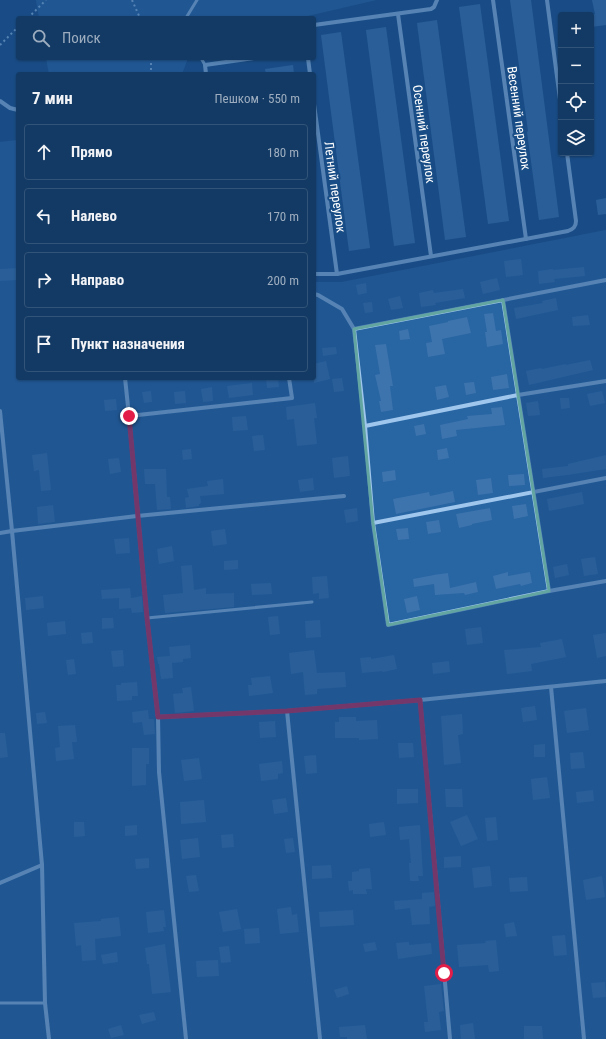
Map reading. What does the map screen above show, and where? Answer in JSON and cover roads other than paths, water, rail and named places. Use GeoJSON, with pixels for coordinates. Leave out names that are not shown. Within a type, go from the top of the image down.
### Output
{"type":"FeatureCollection","features":[{"type":"Feature","properties":{"kind":"street"},"geometry":{"type":"LineString","coordinates":[[316,25],[433,8],[437,0]]}},
{"type":"Feature","properties":{"kind":"street","name":"Весенний переулок"},"geometry":{"type":"LineString","coordinates":[[494,0],[526,239]]}},
{"type":"Feature","properties":{"kind":"street"},"geometry":{"type":"LineString","coordinates":[[547,0],[558,84]]}},
{"type":"Feature","properties":{"kind":"street","name":"Осенний переулок"},"geometry":{"type":"LineString","coordinates":[[398,14],[431,256]]}},
{"type":"Feature","properties":{"kind":"street"},"geometry":{"type":"LineString","coordinates":[[206,72],[204,65],[240,60]]}},
{"type":"Feature","properties":{"kind":"street"},"geometry":{"type":"LineString","coordinates":[[308,60],[310,72]]}},
{"type":"Feature","properties":{"kind":"street"},"geometry":{"type":"LineString","coordinates":[[0,101],[10,108],[16,110]]}},
{"type":"Feature","properties":{"kind":"street","name":"Летний переулок"},"geometry":{"type":"LineString","coordinates":[[316,119],[337,274]]}},
{"type":"Feature","properties":{"kind":"street"},"geometry":{"type":"LineString","coordinates":[[316,274],[337,274],[568,231],[576,224],[567,156]]}},
{"type":"Feature","properties":{"kind":"street"},"geometry":{"type":"LineString","coordinates":[[354,329],[606,280]]}},
{"type":"Feature","properties":{"kind":"street"},"geometry":{"type":"LineString","coordinates":[[316,294],[342,309],[354,329],[365,426],[373,523],[388,625],[549,591],[606,581]]}},
{"type":"Feature","properties":{"kind":"street"},"geometry":{"type":"LineString","coordinates":[[503,300],[549,591]]}},
{"type":"Feature","properties":{"kind":"street"},"geometry":{"type":"LineString","coordinates":[[125,380],[147,618],[158,717],[160,772],[186,1039]]}},
{"type":"Feature","properties":{"kind":"street"},"geometry":{"type":"LineString","coordinates":[[129,416],[292,398],[289,380]]}},
{"type":"Feature","properties":{"kind":"street"},"geometry":{"type":"LineString","coordinates":[[365,426],[518,395],[606,381]]}},
{"type":"Feature","properties":{"kind":"street"},"geometry":{"type":"LineString","coordinates":[[0,411],[42,865],[45,1003],[49,1039]]}},
{"type":"Feature","properties":{"kind":"street"},"geometry":{"type":"LineString","coordinates":[[373,523],[606,478]]}},
{"type":"Feature","properties":{"kind":"street"},"geometry":{"type":"LineString","coordinates":[[0,534],[12,531],[138,516],[344,496]]}},
{"type":"Feature","properties":{"kind":"street"},"geometry":{"type":"LineString","coordinates":[[158,717],[287,711],[420,700],[606,681]]}},
{"type":"Feature","properties":{"kind":"street"},"geometry":{"type":"LineString","coordinates":[[551,687],[584,1039]]}},
{"type":"Feature","properties":{"kind":"street"},"geometry":{"type":"LineString","coordinates":[[420,700],[450,1039]]}},
{"type":"Feature","properties":{"kind":"street"},"geometry":{"type":"LineString","coordinates":[[287,711],[320,1039]]}},
{"type":"Feature","properties":{"kind":"street"},"geometry":{"type":"LineString","coordinates":[[0,883],[42,865]]}},
{"type":"Feature","properties":{"kind":"lane"},"geometry":{"type":"LineString","coordinates":[[187,16],[197,0]]}},
{"type":"Feature","properties":{"kind":"lane"},"geometry":{"type":"LineString","coordinates":[[203,60],[204,65]]}},
{"type":"Feature","properties":{"kind":"lane"},"geometry":{"type":"LineString","coordinates":[[147,618],[312,602]]}},
{"type":"Feature","properties":{"kind":"lane"},"geometry":{"type":"LineString","coordinates":[[0,1003],[45,1003]]}}]}
